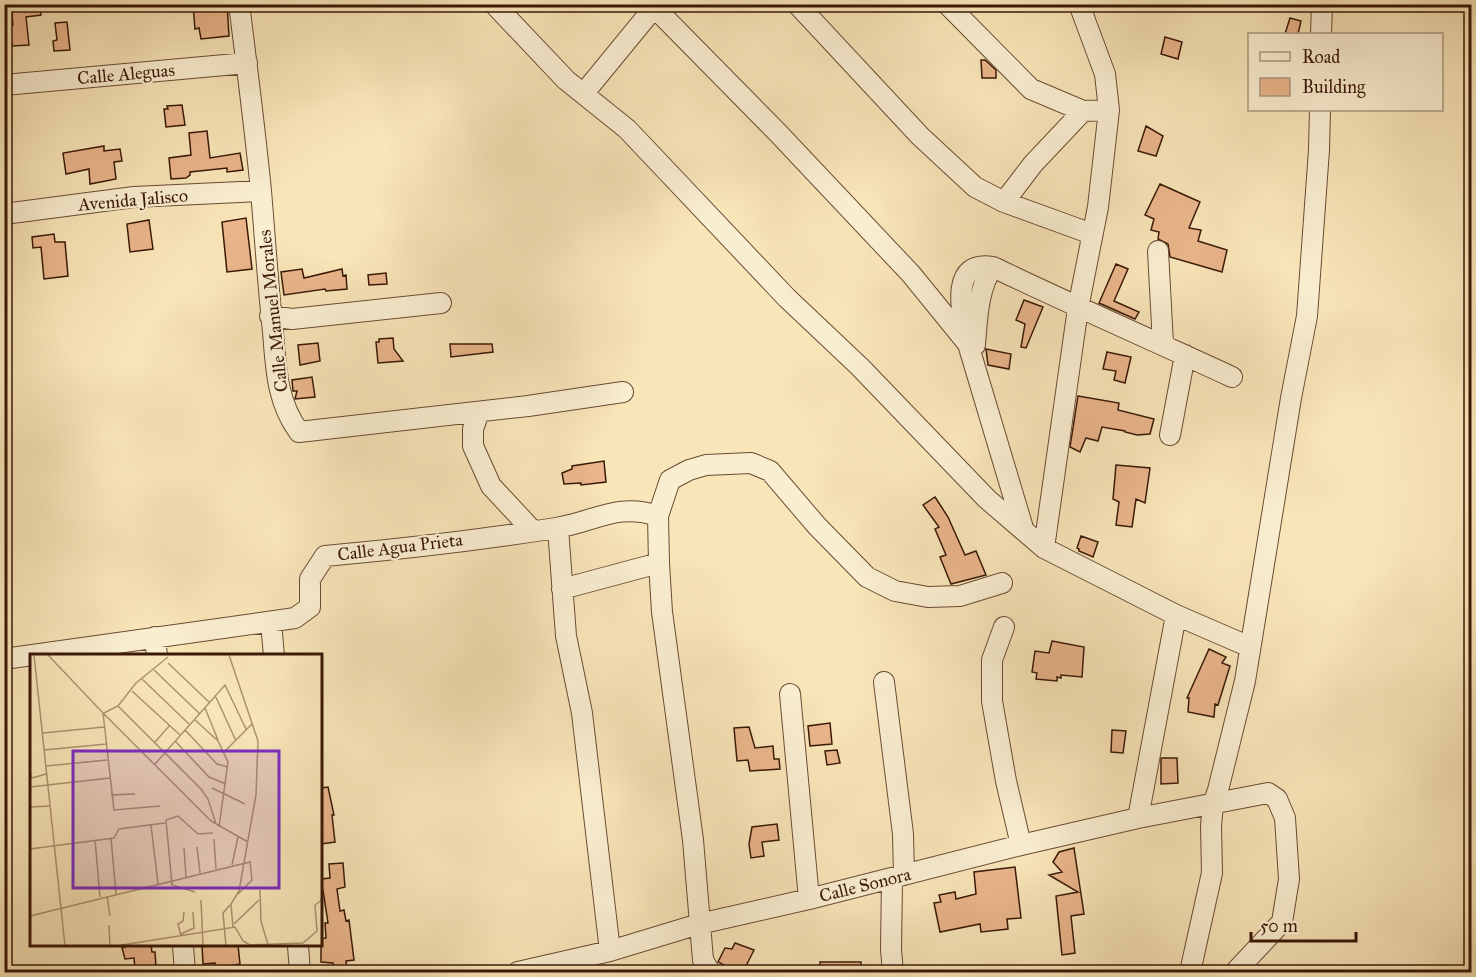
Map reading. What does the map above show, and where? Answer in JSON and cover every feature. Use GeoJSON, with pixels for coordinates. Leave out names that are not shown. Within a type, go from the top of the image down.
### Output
{"type":"FeatureCollection","features":[{"type":"Feature","properties":{"kind":"street","name":"Calle Manuel Morales"},"geometry":{"type":"LineString","coordinates":[[239,4],[261,191],[270,316],[279,393],[289,418],[299,432],[479,412],[623,392]]}},
{"type":"Feature","properties":{"kind":"street"},"geometry":{"type":"LineString","coordinates":[[494,4],[566,80],[627,129],[787,298],[860,367],[987,499],[1044,548],[1176,615],[1250,647]]}},
{"type":"Feature","properties":{"kind":"street"},"geometry":{"type":"LineString","coordinates":[[797,4],[920,136],[975,187],[1004,202],[1092,234]]}},
{"type":"Feature","properties":{"kind":"street"},"geometry":{"type":"LineString","coordinates":[[947,4],[1031,89],[1083,111],[1109,110]]}},
{"type":"Feature","properties":{"kind":"street"},"geometry":{"type":"LineString","coordinates":[[1321,33],[1322,4]]}},
{"type":"Feature","properties":{"kind":"street"},"geometry":{"type":"LineString","coordinates":[[584,93],[654,6],[912,274],[971,352],[1023,528]]}},
{"type":"Feature","properties":{"kind":"street"},"geometry":{"type":"LineString","coordinates":[[1044,548],[1078,308],[1105,153],[1109,110],[1105,74],[1081,6]]}},
{"type":"Feature","properties":{"kind":"street","name":"Calle Aleguas"},"geometry":{"type":"LineString","coordinates":[[4,85],[247,63]]}},
{"type":"Feature","properties":{"kind":"street"},"geometry":{"type":"LineString","coordinates":[[1004,202],[1033,164],[1083,111]]}},
{"type":"Feature","properties":{"kind":"street"},"geometry":{"type":"LineString","coordinates":[[1190,972],[1212,873],[1213,804],[1245,681],[1291,398],[1307,316],[1320,111]]}},
{"type":"Feature","properties":{"kind":"street","name":"Avenida Jalisco"},"geometry":{"type":"LineString","coordinates":[[4,214],[134,197],[261,191]]}},
{"type":"Feature","properties":{"kind":"street"},"geometry":{"type":"LineString","coordinates":[[1158,250],[1163,344]]}},
{"type":"Feature","properties":{"kind":"street"},"geometry":{"type":"LineString","coordinates":[[971,352],[987,275],[993,267],[1232,377]]}},
{"type":"Feature","properties":{"kind":"street"},"geometry":{"type":"LineString","coordinates":[[270,316],[291,320],[441,303]]}},
{"type":"Feature","properties":{"kind":"street"},"geometry":{"type":"LineString","coordinates":[[1170,435],[1185,355]]}},
{"type":"Feature","properties":{"kind":"street"},"geometry":{"type":"LineString","coordinates":[[479,412],[473,429],[473,446],[491,486],[532,530]]}},
{"type":"Feature","properties":{"kind":"street"},"geometry":{"type":"LineString","coordinates":[[710,972],[703,960],[693,840],[658,563],[658,516],[670,480],[689,470],[706,465],[751,463],[770,471],[867,577],[895,591],[928,597],[960,596],[1002,583]]}},
{"type":"Feature","properties":{"kind":"street","name":"Calle Agua Prieta"},"geometry":{"type":"LineString","coordinates":[[67,654],[156,647],[295,618],[310,607],[310,579],[325,556],[558,528],[621,510],[643,511],[658,516]]}},
{"type":"Feature","properties":{"kind":"street"},"geometry":{"type":"LineString","coordinates":[[558,528],[570,659],[582,713],[610,951]]}},
{"type":"Feature","properties":{"kind":"street"},"geometry":{"type":"LineString","coordinates":[[562,589],[658,563]]}},
{"type":"Feature","properties":{"kind":"street"},"geometry":{"type":"LineString","coordinates":[[1138,818],[1176,615]]}},
{"type":"Feature","properties":{"kind":"street"},"geometry":{"type":"LineString","coordinates":[[271,622],[274,654]]}},
{"type":"Feature","properties":{"kind":"street"},"geometry":{"type":"LineString","coordinates":[[1004,627],[992,660],[992,701],[1006,781],[1021,845]]}},
{"type":"Feature","properties":{"kind":"street","name":"Calle Agua Prieta"},"geometry":{"type":"LineString","coordinates":[[4,659],[30,657]]}},
{"type":"Feature","properties":{"kind":"street"},"geometry":{"type":"LineString","coordinates":[[884,682],[903,834],[891,950],[893,972]]}},
{"type":"Feature","properties":{"kind":"street"},"geometry":{"type":"LineString","coordinates":[[790,694],[809,899]]}},
{"type":"Feature","properties":{"kind":"street","name":"Calle Sonora"},"geometry":{"type":"LineString","coordinates":[[518,972],[610,951],[699,924],[809,899],[1021,845],[1138,818],[1268,793],[1277,799],[1285,818],[1288,879],[1282,922],[1235,972]]}},
{"type":"Feature","properties":{"kind":"street"},"geometry":{"type":"LineString","coordinates":[[183,947],[185,972]]}},
{"type":"Feature","properties":{"kind":"street"},"geometry":{"type":"LineString","coordinates":[[298,947],[300,972]]}},
{"type":"Feature","properties":{"kind":"building"},"geometry":{"type":"Polygon","coordinates":[[[11,4],[40,4],[41,15],[26,17],[29,45],[12,46],[11,36],[8,36],[6,26],[13,25],[11,4]]]}},
{"type":"Feature","properties":{"kind":"building"},"geometry":{"type":"Polygon","coordinates":[[[193,4],[227,4],[229,36],[201,39],[199,28],[195,29],[193,4]]]}},
{"type":"Feature","properties":{"kind":"building"},"geometry":{"type":"Polygon","coordinates":[[[1290,18],[1301,21],[1298,33],[1285,33],[1290,18]]]}},
{"type":"Feature","properties":{"kind":"building"},"geometry":{"type":"Polygon","coordinates":[[[67,22],[70,50],[54,51],[53,41],[57,40],[55,23],[67,22]]]}},
{"type":"Feature","properties":{"kind":"building"},"geometry":{"type":"Polygon","coordinates":[[[1165,37],[1182,42],[1178,59],[1161,54],[1165,37]]]}},
{"type":"Feature","properties":{"kind":"building"},"geometry":{"type":"Polygon","coordinates":[[[981,60],[985,60],[996,70],[996,78],[982,78],[981,60]]]}},
{"type":"Feature","properties":{"kind":"building"},"geometry":{"type":"Polygon","coordinates":[[[182,105],[185,125],[166,127],[164,109],[168,109],[167,106],[182,105]]]}},
{"type":"Feature","properties":{"kind":"building"},"geometry":{"type":"Polygon","coordinates":[[[1146,126],[1163,136],[1156,156],[1138,151],[1146,126]]]}},
{"type":"Feature","properties":{"kind":"building"},"geometry":{"type":"Polygon","coordinates":[[[207,131],[210,158],[240,153],[243,170],[227,172],[227,168],[190,172],[186,178],[171,179],[169,158],[191,155],[189,133],[207,131]]]}},
{"type":"Feature","properties":{"kind":"building"},"geometry":{"type":"Polygon","coordinates":[[[104,146],[104,151],[120,149],[122,161],[114,162],[116,179],[90,184],[89,169],[66,174],[63,153],[104,146]]]}},
{"type":"Feature","properties":{"kind":"building"},"geometry":{"type":"Polygon","coordinates":[[[1160,184],[1200,202],[1189,228],[1201,230],[1198,241],[1227,250],[1222,272],[1170,257],[1168,244],[1158,239],[1159,232],[1151,230],[1154,219],[1145,215],[1160,184]]]}},
{"type":"Feature","properties":{"kind":"building"},"geometry":{"type":"Polygon","coordinates":[[[246,218],[252,269],[227,272],[222,222],[246,218]]]}},
{"type":"Feature","properties":{"kind":"building"},"geometry":{"type":"Polygon","coordinates":[[[149,220],[153,249],[130,252],[127,224],[149,220]]]}},
{"type":"Feature","properties":{"kind":"building"},"geometry":{"type":"Polygon","coordinates":[[[54,234],[55,242],[65,242],[68,276],[44,279],[41,247],[33,248],[32,237],[54,234]]]}},
{"type":"Feature","properties":{"kind":"building"},"geometry":{"type":"Polygon","coordinates":[[[1116,264],[1128,269],[1114,301],[1139,312],[1135,319],[1099,303],[1116,264]]]}},
{"type":"Feature","properties":{"kind":"building"},"geometry":{"type":"Polygon","coordinates":[[[302,269],[304,278],[342,269],[343,276],[346,275],[347,289],[326,291],[325,289],[284,295],[281,272],[302,269]]]}},
{"type":"Feature","properties":{"kind":"building"},"geometry":{"type":"Polygon","coordinates":[[[386,273],[387,284],[369,285],[368,275],[386,273]]]}},
{"type":"Feature","properties":{"kind":"building"},"geometry":{"type":"Polygon","coordinates":[[[1024,300],[1043,307],[1026,348],[1021,347],[1025,324],[1016,320],[1024,300]]]}},
{"type":"Feature","properties":{"kind":"building"},"geometry":{"type":"Polygon","coordinates":[[[393,338],[394,349],[403,361],[378,363],[376,342],[379,342],[379,339],[393,338]]]}},
{"type":"Feature","properties":{"kind":"building"},"geometry":{"type":"Polygon","coordinates":[[[318,343],[320,361],[300,365],[298,345],[318,343]]]}},
{"type":"Feature","properties":{"kind":"building"},"geometry":{"type":"Polygon","coordinates":[[[450,344],[492,344],[493,352],[451,357],[450,344]]]}},
{"type":"Feature","properties":{"kind":"building"},"geometry":{"type":"Polygon","coordinates":[[[986,349],[1011,354],[1009,369],[988,365],[986,349]]]}},
{"type":"Feature","properties":{"kind":"building"},"geometry":{"type":"Polygon","coordinates":[[[1107,352],[1131,357],[1125,383],[1114,380],[1116,371],[1103,369],[1107,352]]]}},
{"type":"Feature","properties":{"kind":"building"},"geometry":{"type":"Polygon","coordinates":[[[312,377],[315,397],[295,399],[297,391],[293,391],[292,380],[312,377]]]}},
{"type":"Feature","properties":{"kind":"building"},"geometry":{"type":"Polygon","coordinates":[[[1078,396],[1119,403],[1118,410],[1154,419],[1150,434],[1137,435],[1102,427],[1098,441],[1086,438],[1080,452],[1070,447],[1078,396]]]}},
{"type":"Feature","properties":{"kind":"building"},"geometry":{"type":"Polygon","coordinates":[[[604,461],[606,482],[581,485],[581,483],[564,484],[562,473],[572,469],[572,466],[604,461]]]}},
{"type":"Feature","properties":{"kind":"building"},"geometry":{"type":"Polygon","coordinates":[[[1116,465],[1150,468],[1145,503],[1136,499],[1132,527],[1116,525],[1119,502],[1113,499],[1116,465]]]}},
{"type":"Feature","properties":{"kind":"building"},"geometry":{"type":"Polygon","coordinates":[[[935,497],[948,517],[965,555],[976,551],[986,575],[951,584],[940,557],[946,555],[935,529],[939,527],[923,505],[935,497]]]}},
{"type":"Feature","properties":{"kind":"building"},"geometry":{"type":"Polygon","coordinates":[[[1081,536],[1098,542],[1093,557],[1077,548],[1081,536]]]}},
{"type":"Feature","properties":{"kind":"building"},"geometry":{"type":"Polygon","coordinates":[[[1052,641],[1084,647],[1082,677],[1061,675],[1061,678],[1057,677],[1057,681],[1036,679],[1037,673],[1032,672],[1035,651],[1049,653],[1052,641]]]}},
{"type":"Feature","properties":{"kind":"building"},"geometry":{"type":"Polygon","coordinates":[[[1209,649],[1226,657],[1222,663],[1230,666],[1218,705],[1215,704],[1214,717],[1188,712],[1189,698],[1187,698],[1209,649]]]}},
{"type":"Feature","properties":{"kind":"building"},"geometry":{"type":"Polygon","coordinates":[[[830,723],[832,744],[810,746],[808,726],[830,723]]]}},
{"type":"Feature","properties":{"kind":"building"},"geometry":{"type":"Polygon","coordinates":[[[749,727],[755,748],[773,746],[774,759],[779,759],[780,769],[750,771],[748,760],[737,761],[734,728],[749,727]]]}},
{"type":"Feature","properties":{"kind":"building"},"geometry":{"type":"Polygon","coordinates":[[[1112,730],[1126,731],[1123,753],[1111,752],[1112,730]]]}},
{"type":"Feature","properties":{"kind":"building"},"geometry":{"type":"Polygon","coordinates":[[[837,750],[840,763],[827,765],[825,751],[837,750]]]}},
{"type":"Feature","properties":{"kind":"building"},"geometry":{"type":"Polygon","coordinates":[[[1161,758],[1177,758],[1178,783],[1161,784],[1161,758]]]}},
{"type":"Feature","properties":{"kind":"building"},"geometry":{"type":"Polygon","coordinates":[[[328,787],[334,815],[332,815],[335,842],[322,844],[322,788],[328,787]]]}},
{"type":"Feature","properties":{"kind":"building"},"geometry":{"type":"Polygon","coordinates":[[[777,824],[779,840],[762,842],[764,856],[751,858],[749,844],[752,827],[777,824]]]}},
{"type":"Feature","properties":{"kind":"building"},"geometry":{"type":"Polygon","coordinates":[[[1074,848],[1084,914],[1071,916],[1075,953],[1062,955],[1056,896],[1078,892],[1049,875],[1062,872],[1053,862],[1059,852],[1074,848]]]}},
{"type":"Feature","properties":{"kind":"building"},"geometry":{"type":"Polygon","coordinates":[[[343,863],[345,887],[337,889],[340,911],[344,910],[346,921],[349,920],[354,960],[346,961],[347,972],[334,972],[333,963],[321,962],[322,939],[326,938],[325,923],[328,923],[322,879],[330,878],[329,864],[343,863]]]}},
{"type":"Feature","properties":{"kind":"building"},"geometry":{"type":"Polygon","coordinates":[[[1015,867],[1021,918],[1007,919],[1008,929],[981,932],[980,924],[940,932],[934,903],[941,902],[939,895],[955,892],[956,899],[976,894],[974,872],[1015,867]]]}},
{"type":"Feature","properties":{"kind":"building"},"geometry":{"type":"Polygon","coordinates":[[[735,943],[754,950],[743,972],[723,972],[726,966],[718,962],[725,948],[732,949],[735,943]]]}},
{"type":"Feature","properties":{"kind":"building"},"geometry":{"type":"Polygon","coordinates":[[[151,947],[152,952],[155,952],[156,967],[135,969],[134,958],[125,959],[122,948],[151,947]]]}},
{"type":"Feature","properties":{"kind":"building"},"geometry":{"type":"Polygon","coordinates":[[[202,947],[238,947],[240,964],[216,969],[215,963],[203,964],[202,947]]]}},
{"type":"Feature","properties":{"kind":"building"},"geometry":{"type":"Polygon","coordinates":[[[820,962],[861,962],[861,972],[820,972],[820,962]]]}}]}
